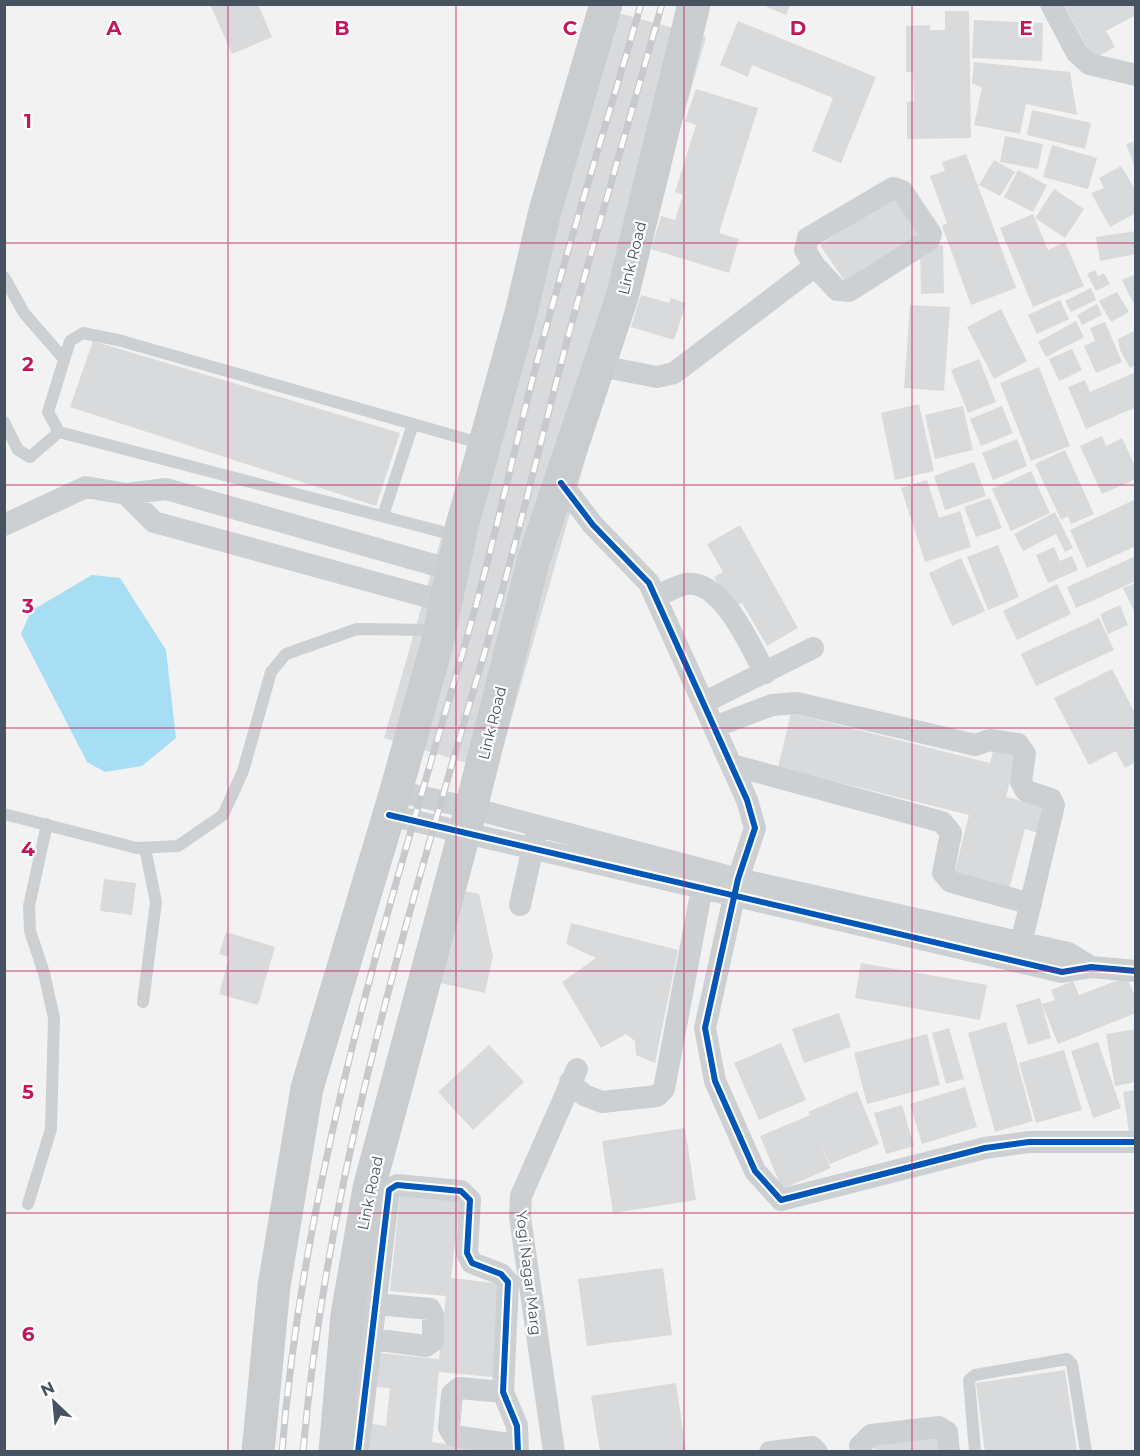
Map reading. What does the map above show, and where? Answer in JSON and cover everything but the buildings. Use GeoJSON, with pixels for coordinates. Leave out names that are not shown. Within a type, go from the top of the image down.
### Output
{"type":"FeatureCollection","features":[{"type":"Feature","properties":{"kind":"main road"},"geometry":{"type":"LineString","coordinates":[[258,1452],[274,1286],[307,1088],[393,803],[443,616],[452,570],[484,444],[521,313],[545,211],[606,4]]}},
{"type":"Feature","properties":{"kind":"main road","name":"Link Road"},"geometry":{"type":"LineString","coordinates":[[335,1452],[346,1315],[369,1188],[468,820],[533,562],[622,297],[694,4]]}},
{"type":"Feature","properties":{"kind":"street"},"geometry":{"type":"LineString","coordinates":[[1050,4],[1077,53],[1089,64],[1136,75]]}},
{"type":"Feature","properties":{"kind":"street"},"geometry":{"type":"LineString","coordinates":[[893,188],[902,190],[930,234],[929,240],[849,291],[837,290],[815,266],[805,250],[807,238],[893,188]]}},
{"type":"Feature","properties":{"kind":"street"},"geometry":{"type":"LineString","coordinates":[[600,366],[657,377],[674,373],[815,266]]}},
{"type":"Feature","properties":{"kind":"street"},"geometry":{"type":"LineString","coordinates":[[561,483],[593,525],[649,583],[747,800],[755,828],[736,887],[705,1028],[715,1081],[755,1170],[781,1200],[985,1148],[1029,1142],[1136,1142]]}},
{"type":"Feature","properties":{"kind":"street"},"geometry":{"type":"LineString","coordinates":[[4,525],[86,487],[126,494],[166,489],[452,570]]}},
{"type":"Feature","properties":{"kind":"street"},"geometry":{"type":"LineString","coordinates":[[126,494],[154,522],[443,616]]}},
{"type":"Feature","properties":{"kind":"street"},"geometry":{"type":"LineString","coordinates":[[655,597],[687,584],[704,588],[727,607],[765,672]]}},
{"type":"Feature","properties":{"kind":"street"},"geometry":{"type":"LineString","coordinates":[[703,703],[813,648]]}},
{"type":"Feature","properties":{"kind":"street"},"geometry":{"type":"LineString","coordinates":[[714,727],[772,705],[797,703],[975,745],[990,740],[1018,744],[1025,754],[1021,782],[1026,791],[1051,799],[1054,805],[1019,952]]}},
{"type":"Feature","properties":{"kind":"street"},"geometry":{"type":"LineString","coordinates":[[732,765],[942,822],[951,833],[943,873],[951,882],[1031,903]]}},
{"type":"Feature","properties":{"kind":"street"},"geometry":{"type":"LineString","coordinates":[[393,803],[468,820],[538,825],[736,887],[1019,952],[1068,953],[1091,967],[1136,971]]}},
{"type":"Feature","properties":{"kind":"street"},"geometry":{"type":"LineString","coordinates":[[468,820],[533,848],[702,888],[736,887]]}},
{"type":"Feature","properties":{"kind":"street"},"geometry":{"type":"LineString","coordinates":[[520,905],[538,825]]}},
{"type":"Feature","properties":{"kind":"street","name":"Yogi Nagar Marg"},"geometry":{"type":"LineString","coordinates":[[554,1452],[520,1216],[520,1196],[574,1076],[584,1095],[602,1102],[657,1096],[664,1089],[702,888]]}},
{"type":"Feature","properties":{"kind":"street"},"geometry":{"type":"LineString","coordinates":[[358,1452],[389,1190],[397,1185],[461,1191],[470,1200],[467,1254],[472,1263],[501,1274],[508,1282],[503,1392],[518,1441]]}},
{"type":"Feature","properties":{"kind":"street"},"geometry":{"type":"LineString","coordinates":[[371,1339],[426,1346],[433,1341],[433,1315],[430,1309],[376,1304]]}},
{"type":"Feature","properties":{"kind":"street"},"geometry":{"type":"LineString","coordinates":[[503,1392],[459,1388],[452,1394],[449,1428],[454,1436],[518,1441],[550,1428]]}},
{"type":"Feature","properties":{"kind":"street"},"geometry":{"type":"LineString","coordinates":[[861,1452],[860,1446],[871,1435],[939,1427],[947,1432],[949,1452]]}},
{"type":"Feature","properties":{"kind":"street"},"geometry":{"type":"LineString","coordinates":[[770,1452],[813,1447],[817,1452]]}},
{"type":"Feature","properties":{"kind":"lane"},"geometry":{"type":"LineString","coordinates":[[4,276],[24,313],[64,360]]}},
{"type":"Feature","properties":{"kind":"lane"},"geometry":{"type":"LineString","coordinates":[[460,537],[59,432],[48,412],[70,341],[83,333],[484,444]]}},
{"type":"Feature","properties":{"kind":"lane"},"geometry":{"type":"LineString","coordinates":[[4,422],[18,450],[30,457],[59,432]]}},
{"type":"Feature","properties":{"kind":"lane"},"geometry":{"type":"LineString","coordinates":[[383,516],[413,424]]}},
{"type":"Feature","properties":{"kind":"lane"},"geometry":{"type":"LineString","coordinates":[[4,814],[145,848],[178,846],[223,815],[243,771],[271,672],[286,654],[357,629],[443,616]]}},
{"type":"Feature","properties":{"kind":"lane"},"geometry":{"type":"LineString","coordinates":[[28,1204],[51,1129],[54,1018],[44,973],[30,931],[29,906],[47,824]]}},
{"type":"Feature","properties":{"kind":"lane"},"geometry":{"type":"LineString","coordinates":[[143,1002],[156,902],[145,848]]}},
{"type":"Feature","properties":{"kind":"lane"},"geometry":{"type":"LineString","coordinates":[[975,1452],[969,1380],[975,1375],[1067,1359],[1072,1364],[1086,1452]]}},
{"type":"Feature","properties":{"kind":"water"},"geometry":{"type":"Polygon","coordinates":[[[92,575],[120,578],[166,650],[176,738],[142,766],[105,772],[87,762],[21,634],[31,611],[92,575]]]}},
{"type":"Feature","properties":{"kind":"railway"},"geometry":{"type":"LineString","coordinates":[[282,1452],[293,1347],[310,1244],[330,1141],[354,1038],[479,596],[546,328],[641,4]]}},
{"type":"Feature","properties":{"kind":"railway"},"geometry":{"type":"LineString","coordinates":[[303,1452],[315,1345],[332,1240],[378,1031],[434,825],[504,585],[568,337],[662,4]]}},
{"type":"Feature","properties":{"kind":"cycle path"},"geometry":{"type":"LineString","coordinates":[[561,483],[593,525],[649,583],[747,800],[755,828],[738,879],[705,1028],[715,1081],[755,1171],[781,1200],[985,1148],[1029,1142],[1136,1142]]}},
{"type":"Feature","properties":{"kind":"cycle path"},"geometry":{"type":"LineString","coordinates":[[389,815],[1062,972],[1091,967],[1136,971]]}},
{"type":"Feature","properties":{"kind":"cycle path"},"geometry":{"type":"LineString","coordinates":[[358,1452],[389,1190],[397,1185],[461,1191],[470,1200],[467,1253],[472,1263],[501,1274],[508,1282],[503,1392],[517,1426],[518,1452]]}}]}
